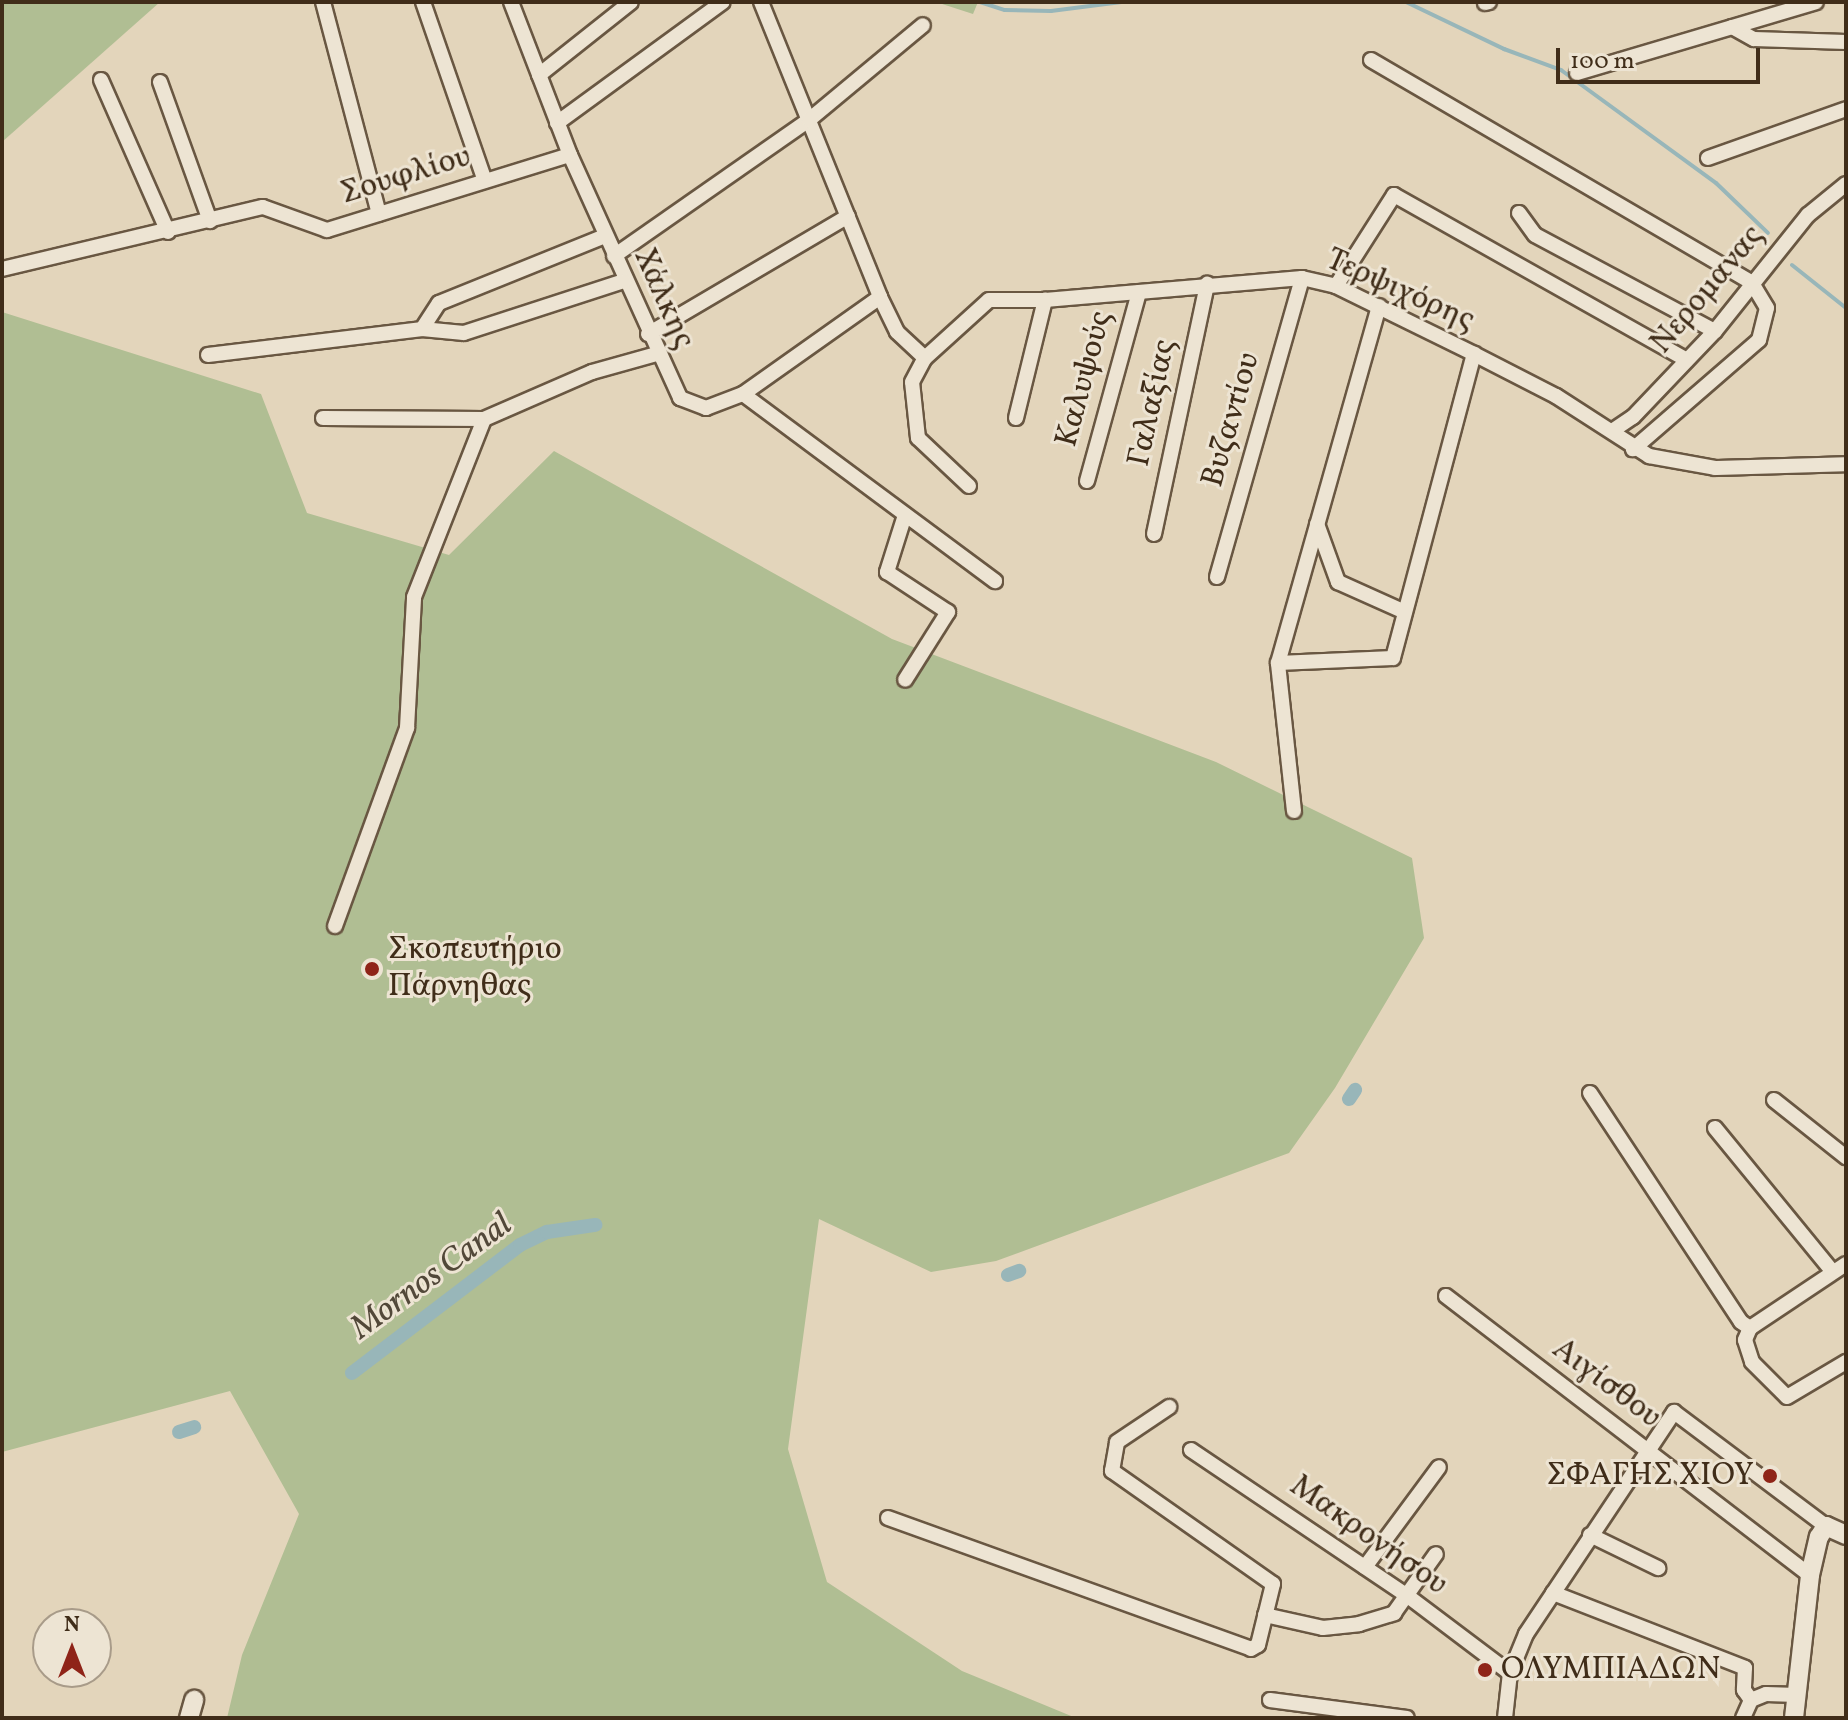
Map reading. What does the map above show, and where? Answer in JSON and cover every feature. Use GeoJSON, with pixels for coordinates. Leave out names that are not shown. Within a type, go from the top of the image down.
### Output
{"type":"FeatureCollection","features":[{"type":"Feature","properties":{"kind":"street"},"geometry":{"type":"LineString","coordinates":[[323,2],[379,214]]}},
{"type":"Feature","properties":{"kind":"street"},"geometry":{"type":"LineString","coordinates":[[423,2],[485,181]]}},
{"type":"Feature","properties":{"kind":"street","name":"Χάλκης"},"geometry":{"type":"LineString","coordinates":[[511,2],[570,155],[656,354],[674,389],[691,405],[706,408],[743,394],[880,297]]}},
{"type":"Feature","properties":{"kind":"street"},"geometry":{"type":"LineString","coordinates":[[539,75],[631,2]]}},
{"type":"Feature","properties":{"kind":"street"},"geometry":{"type":"LineString","coordinates":[[557,123],[723,2]]}},
{"type":"Feature","properties":{"kind":"street"},"geometry":{"type":"LineString","coordinates":[[761,2],[880,297],[897,332],[925,358],[912,382],[918,438],[969,486]]}},
{"type":"Feature","properties":{"kind":"street"},"geometry":{"type":"LineString","coordinates":[[1577,73],[1816,2]]}},
{"type":"Feature","properties":{"kind":"street"},"geometry":{"type":"LineString","coordinates":[[614,256],[809,120],[923,25]]}},
{"type":"Feature","properties":{"kind":"street"},"geometry":{"type":"LineString","coordinates":[[1732,27],[1754,39],[1846,42]]}},
{"type":"Feature","properties":{"kind":"street"},"geometry":{"type":"LineString","coordinates":[[1371,60],[1752,283],[1767,308],[1759,340],[1633,449]]}},
{"type":"Feature","properties":{"kind":"street"},"geometry":{"type":"LineString","coordinates":[[101,80],[168,232]]}},
{"type":"Feature","properties":{"kind":"street"},"geometry":{"type":"LineString","coordinates":[[160,82],[210,221]]}},
{"type":"Feature","properties":{"kind":"street"},"geometry":{"type":"LineString","coordinates":[[1708,158],[1846,109]]}},
{"type":"Feature","properties":{"kind":"street","name":"Σουφλίου"},"geometry":{"type":"LineString","coordinates":[[2,269],[263,207],[327,230],[570,155]]}},
{"type":"Feature","properties":{"kind":"street","name":"Νερομανας"},"geometry":{"type":"LineString","coordinates":[[1612,431],[1633,417],[1715,331],[1808,215],[1846,184]]}},
{"type":"Feature","properties":{"kind":"street"},"geometry":{"type":"LineString","coordinates":[[1336,286],[1394,195],[1687,360]]}},
{"type":"Feature","properties":{"kind":"street"},"geometry":{"type":"LineString","coordinates":[[1519,213],[1535,235],[1715,331]]}},
{"type":"Feature","properties":{"kind":"street"},"geometry":{"type":"LineString","coordinates":[[648,334],[848,216]]}},
{"type":"Feature","properties":{"kind":"street"},"geometry":{"type":"LineString","coordinates":[[422,329],[439,303],[605,236]]}},
{"type":"Feature","properties":{"kind":"street","name":"Τερψιχόρης"},"geometry":{"type":"LineString","coordinates":[[925,358],[989,300],[1045,300],[1302,278],[1336,286],[1474,354],[1612,431],[1633,449],[1715,468],[1846,464]]}},
{"type":"Feature","properties":{"kind":"street","name":"Βυζαντίου"},"geometry":{"type":"LineString","coordinates":[[1217,577],[1302,278]]}},
{"type":"Feature","properties":{"kind":"street"},"geometry":{"type":"LineString","coordinates":[[208,355],[422,329],[464,333],[624,281]]}},
{"type":"Feature","properties":{"kind":"street","name":"Γαλαξίας"},"geometry":{"type":"LineString","coordinates":[[1154,534],[1207,284]]}},
{"type":"Feature","properties":{"kind":"street","name":"Καλυψούς"},"geometry":{"type":"LineString","coordinates":[[1087,481],[1139,292]]}},
{"type":"Feature","properties":{"kind":"street"},"geometry":{"type":"LineString","coordinates":[[1016,418],[1045,300]]}},
{"type":"Feature","properties":{"kind":"street"},"geometry":{"type":"LineString","coordinates":[[1294,811],[1278,663],[1379,306]]}},
{"type":"Feature","properties":{"kind":"street"},"geometry":{"type":"LineString","coordinates":[[323,418],[484,419],[592,372],[656,354]]}},
{"type":"Feature","properties":{"kind":"street"},"geometry":{"type":"LineString","coordinates":[[1278,663],[1393,658],[1474,354]]}},
{"type":"Feature","properties":{"kind":"street"},"geometry":{"type":"LineString","coordinates":[[743,394],[995,581]]}},
{"type":"Feature","properties":{"kind":"street"},"geometry":{"type":"LineString","coordinates":[[335,926],[407,728],[414,597],[484,419]]}},
{"type":"Feature","properties":{"kind":"street"},"geometry":{"type":"LineString","coordinates":[[905,515],[887,572],[948,612],[905,680]]}},
{"type":"Feature","properties":{"kind":"street"},"geometry":{"type":"LineString","coordinates":[[1317,524],[1338,582],[1405,612]]}},
{"type":"Feature","properties":{"kind":"street"},"geometry":{"type":"LineString","coordinates":[[1590,1093],[1741,1322],[1750,1328]]}},
{"type":"Feature","properties":{"kind":"street"},"geometry":{"type":"LineString","coordinates":[[1774,1100],[1846,1157]]}},
{"type":"Feature","properties":{"kind":"street"},"geometry":{"type":"LineString","coordinates":[[1715,1128],[1839,1268],[1750,1328],[1746,1350],[1779,1395],[1795,1394],[1846,1362]]}},
{"type":"Feature","properties":{"kind":"street","name":"Αιγίσθου"},"geometry":{"type":"LineString","coordinates":[[1446,1296],[1810,1575]]}},
{"type":"Feature","properties":{"kind":"street"},"geometry":{"type":"LineString","coordinates":[[888,1518],[1251,1649],[1258,1645],[1273,1584],[1112,1471],[1117,1442],[1169,1407]]}},
{"type":"Feature","properties":{"kind":"street"},"geometry":{"type":"LineString","coordinates":[[1505,1718],[1510,1673],[1526,1634],[1645,1450],[1674,1412],[1826,1526],[1846,1535]]}},
{"type":"Feature","properties":{"kind":"street","name":"Μακρονήσου"},"geometry":{"type":"LineString","coordinates":[[1191,1450],[1409,1597],[1510,1673]]}},
{"type":"Feature","properties":{"kind":"street"},"geometry":{"type":"LineString","coordinates":[[1365,1567],[1439,1467]]}},
{"type":"Feature","properties":{"kind":"street"},"geometry":{"type":"LineString","coordinates":[[1794,1718],[1810,1575],[1826,1526]]}},
{"type":"Feature","properties":{"kind":"street"},"geometry":{"type":"LineString","coordinates":[[1590,1535],[1658,1568]]}},
{"type":"Feature","properties":{"kind":"street"},"geometry":{"type":"LineString","coordinates":[[1265,1615],[1323,1628],[1359,1624],[1394,1613],[1409,1597],[1436,1554]]}},
{"type":"Feature","properties":{"kind":"street"},"geometry":{"type":"LineString","coordinates":[[1553,1593],[1745,1668],[1744,1690],[1751,1700]]}},
{"type":"Feature","properties":{"kind":"street"},"geometry":{"type":"LineString","coordinates":[[1743,1718],[1751,1700],[1766,1694],[1797,1695]]}},
{"type":"Feature","properties":{"kind":"street"},"geometry":{"type":"LineString","coordinates":[[1270,1700],[1407,1718]]}},
{"type":"Feature","properties":{"kind":"green space"},"geometry":{"type":"Polygon","coordinates":[[[2,2],[160,2],[2,142],[2,2]]]}},
{"type":"Feature","properties":{"kind":"green space"},"geometry":{"type":"Polygon","coordinates":[[[936,2],[978,2],[973,14],[936,2]]]}},
{"type":"Feature","properties":{"kind":"green space"},"geometry":{"type":"Polygon","coordinates":[[[2,312],[261,394],[307,513],[449,555],[554,451],[892,639],[1216,762],[1412,858],[1424,938],[1335,1088],[1289,1153],[996,1261],[931,1272],[819,1219],[788,1449],[827,1582],[962,1671],[1076,1718],[227,1718],[242,1655],[299,1514],[230,1391],[2,1452],[2,312]]]}},
{"type":"Feature","properties":{"kind":"waterway"},"geometry":{"type":"LineString","coordinates":[[980,2],[1005,10],[1051,11],[1121,2]]}},
{"type":"Feature","properties":{"kind":"waterway"},"geometry":{"type":"LineString","coordinates":[[1406,2],[1504,49],[1561,70],[1716,183],[1768,233]]}},
{"type":"Feature","properties":{"kind":"waterway"},"geometry":{"type":"LineString","coordinates":[[1792,265],[1846,308]]}},
{"type":"Feature","properties":{"kind":"waterway","name":"Mornos Canal"},"geometry":{"type":"LineString","coordinates":[[1349,1099],[1355,1090]]}},
{"type":"Feature","properties":{"kind":"waterway","name":"Mornos Canal"},"geometry":{"type":"LineString","coordinates":[[352,1373],[520,1245],[547,1232],[595,1225]]}},
{"type":"Feature","properties":{"kind":"waterway","name":"Mornos Canal"},"geometry":{"type":"LineString","coordinates":[[1008,1275],[1019,1271]]}},
{"type":"Feature","properties":{"kind":"waterway","name":"Mornos Canal"},"geometry":{"type":"LineString","coordinates":[[179,1432],[194,1427]]}},
{"type":"Feature","properties":{"kind":"place","name":"Σκοπευτήριο Πάρνηθας"},"geometry":{"type":"Point","coordinates":[372,969]}},
{"type":"Feature","properties":{"kind":"place","name":"ΣΦΑΓΗΣ ΧΙΟΥ"},"geometry":{"type":"Point","coordinates":[1770,1476]}},
{"type":"Feature","properties":{"kind":"place","name":"ΟΛΥΜΠΙΑΔΩΝ"},"geometry":{"type":"Point","coordinates":[1485,1670]}}]}
